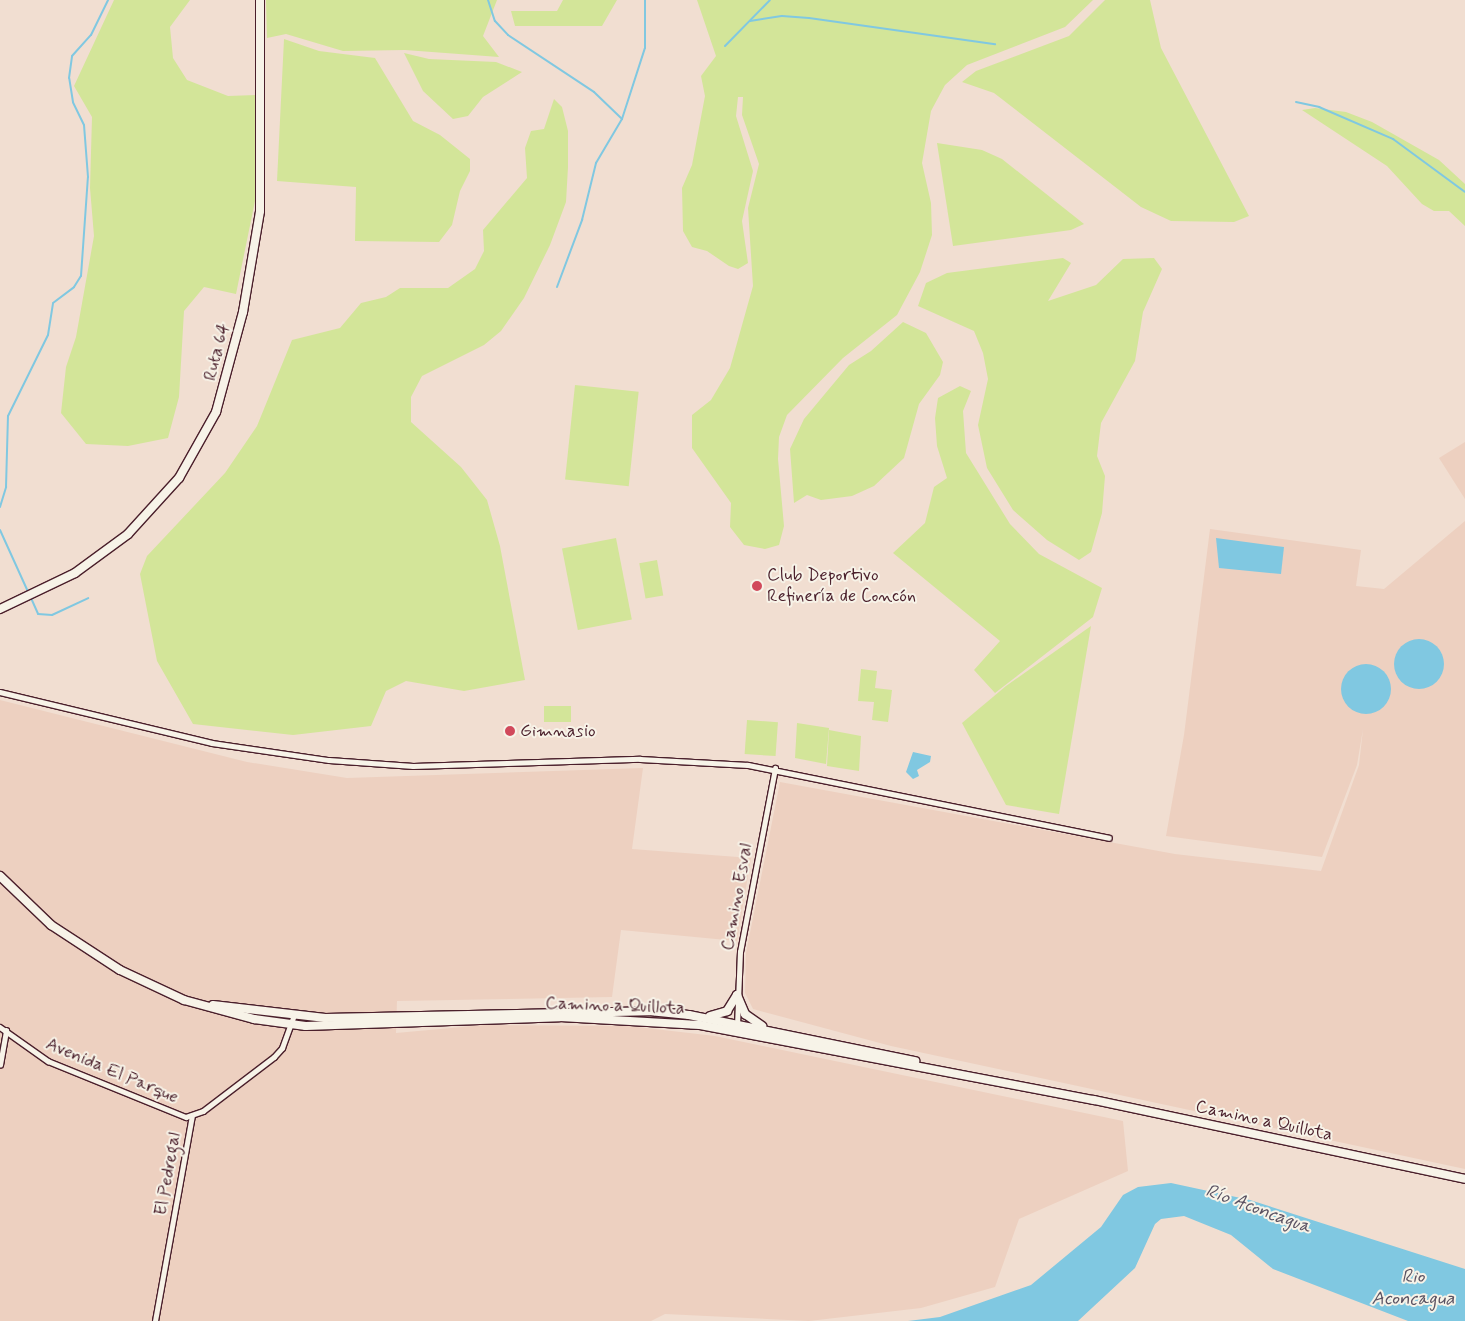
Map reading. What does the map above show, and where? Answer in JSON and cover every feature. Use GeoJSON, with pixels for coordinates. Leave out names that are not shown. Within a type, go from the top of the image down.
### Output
{"type":"FeatureCollection","features":[{"type":"Feature","properties":{"kind":"main road","name":"Ruta 64"},"geometry":{"type":"LineString","coordinates":[[0,609],[59,583],[128,534],[179,478],[216,412],[242,312],[260,211],[260,0]]}},
{"type":"Feature","properties":{"kind":"main road","name":"Camino a Quillota"},"geometry":{"type":"LineString","coordinates":[[0,876],[33,910],[78,945],[120,970],[170,993],[230,1014],[291,1025],[602,1018],[674,1021],[785,1034],[1058,1093]]}},
{"type":"Feature","properties":{"kind":"main road","name":"Camino a Quillota"},"geometry":{"type":"LineString","coordinates":[[170,993],[233,1009],[293,1017],[587,1010],[688,1015],[737,1028],[1465,1178]]}},
{"type":"Feature","properties":{"kind":"main road"},"geometry":{"type":"LineString","coordinates":[[688,1015],[724,1014],[737,995]]}},
{"type":"Feature","properties":{"kind":"main road"},"geometry":{"type":"LineString","coordinates":[[737,995],[742,1010],[750,1020],[785,1034]]}},
{"type":"Feature","properties":{"kind":"street"},"geometry":{"type":"LineString","coordinates":[[0,692],[212,743],[328,760],[449,766],[640,759],[775,768],[1109,838]]}},
{"type":"Feature","properties":{"kind":"street","name":"Camino Esval"},"geometry":{"type":"LineString","coordinates":[[737,1028],[740,952],[775,768]]}},
{"type":"Feature","properties":{"kind":"street","name":"El Pedregal"},"geometry":{"type":"LineString","coordinates":[[155,1321],[192,1116],[274,1058],[291,1025],[293,1017]]}},
{"type":"Feature","properties":{"kind":"street","name":"Avenida El Parque"},"geometry":{"type":"LineString","coordinates":[[0,1027],[61,1068],[180,1116],[192,1116]]}},
{"type":"Feature","properties":{"kind":"street"},"geometry":{"type":"LineString","coordinates":[[0,1065],[6,1031]]}},
{"type":"Feature","properties":{"kind":"shaded area"},"geometry":{"type":"Polygon","coordinates":[[[1465,442],[1465,499],[1439,458],[1465,442]]]}},
{"type":"Feature","properties":{"kind":"shaded area"},"geometry":{"type":"Polygon","coordinates":[[[1465,521],[1465,1169],[891,1046],[753,1009],[745,993],[746,953],[780,782],[1175,854],[1321,871],[1359,765],[1363,729],[1357,765],[1322,857],[1166,836],[1184,735],[1210,529],[1361,550],[1356,586],[1384,589],[1465,521]]]}},
{"type":"Feature","properties":{"kind":"shaded area"},"geometry":{"type":"Polygon","coordinates":[[[0,700],[247,762],[347,778],[643,768],[632,849],[751,858],[737,941],[621,930],[612,997],[397,1001],[396,1033],[484,1025],[629,1026],[715,1036],[1123,1121],[1128,1171],[1019,1219],[995,1287],[921,1308],[809,1321],[665,1314],[651,1321],[0,1321],[0,700]]]}},
{"type":"Feature","properties":{"kind":"green space"},"geometry":{"type":"Polygon","coordinates":[[[114,0],[190,0],[170,27],[173,58],[187,80],[228,96],[259,95],[255,201],[236,294],[204,287],[184,311],[179,397],[168,438],[128,446],[86,444],[61,413],[66,367],[76,337],[94,236],[90,188],[92,117],[74,86],[114,0]]]}},
{"type":"Feature","properties":{"kind":"green space"},"geometry":{"type":"Polygon","coordinates":[[[266,0],[497,0],[483,36],[499,57],[405,50],[343,51],[286,34],[267,38],[266,0]]]}},
{"type":"Feature","properties":{"kind":"green space"},"geometry":{"type":"Polygon","coordinates":[[[563,0],[617,0],[602,26],[515,26],[511,11],[557,11],[563,0]]]}},
{"type":"Feature","properties":{"kind":"green space"},"geometry":{"type":"Polygon","coordinates":[[[697,0],[1093,0],[1065,27],[967,65],[945,85],[931,111],[922,163],[931,203],[932,235],[920,272],[897,315],[843,358],[787,415],[779,437],[778,459],[784,526],[779,545],[765,549],[744,545],[730,527],[731,503],[692,448],[692,415],[711,400],[730,368],[753,286],[748,208],[759,164],[742,115],[743,97],[738,97],[736,116],[753,171],[742,221],[748,263],[738,269],[729,266],[707,251],[692,247],[683,231],[682,188],[692,165],[705,96],[701,76],[716,56],[697,0]]]}},
{"type":"Feature","properties":{"kind":"green space"},"geometry":{"type":"Polygon","coordinates":[[[1105,0],[1150,0],[1161,48],[1249,216],[1234,222],[1171,221],[1141,207],[994,93],[962,82],[976,71],[1069,36],[1105,0]]]}},
{"type":"Feature","properties":{"kind":"green space"},"geometry":{"type":"Polygon","coordinates":[[[284,39],[319,51],[375,58],[413,121],[440,135],[470,159],[470,171],[460,191],[452,225],[439,242],[355,241],[356,187],[277,181],[284,39]]]}},
{"type":"Feature","properties":{"kind":"green space"},"geometry":{"type":"Polygon","coordinates":[[[404,53],[429,59],[496,62],[522,72],[483,97],[468,116],[453,119],[423,91],[404,53]]]}},
{"type":"Feature","properties":{"kind":"green space"},"geometry":{"type":"Polygon","coordinates":[[[554,99],[562,107],[568,131],[568,167],[566,202],[550,245],[524,298],[501,331],[484,345],[422,376],[411,397],[411,422],[461,467],[487,500],[500,546],[525,680],[464,691],[406,681],[386,691],[371,726],[293,735],[193,724],[157,661],[140,574],[147,556],[225,473],[257,426],[292,340],[340,328],[361,303],[386,297],[400,288],[448,288],[475,269],[484,251],[483,230],[527,178],[525,148],[531,131],[544,129],[554,99]]]}},
{"type":"Feature","properties":{"kind":"green space"},"geometry":{"type":"Polygon","coordinates":[[[1315,108],[1346,112],[1372,122],[1439,160],[1465,184],[1465,226],[1449,211],[1434,211],[1422,204],[1387,166],[1302,110],[1315,108]]]}},
{"type":"Feature","properties":{"kind":"green space"},"geometry":{"type":"Polygon","coordinates":[[[937,143],[982,150],[1002,159],[1084,224],[1071,230],[953,246],[937,143]]]}},
{"type":"Feature","properties":{"kind":"green space"},"geometry":{"type":"Polygon","coordinates":[[[1063,258],[1071,263],[1048,301],[1096,285],[1123,259],[1154,258],[1162,269],[1143,312],[1135,361],[1101,423],[1097,456],[1105,476],[1102,513],[1091,552],[1079,560],[1047,540],[1013,510],[987,468],[978,425],[988,379],[983,353],[974,331],[918,306],[926,283],[947,273],[1063,258]]]}},
{"type":"Feature","properties":{"kind":"green space"},"geometry":{"type":"Polygon","coordinates":[[[903,322],[926,333],[943,362],[940,375],[919,404],[904,458],[874,486],[852,496],[821,500],[807,495],[794,503],[790,449],[804,419],[849,365],[871,351],[903,322]]]}},
{"type":"Feature","properties":{"kind":"green space"},"geometry":{"type":"Polygon","coordinates":[[[575,385],[639,392],[629,486],[565,479],[575,385]]]}},
{"type":"Feature","properties":{"kind":"green space"},"geometry":{"type":"Polygon","coordinates":[[[960,386],[971,391],[963,411],[966,453],[1010,524],[1039,554],[1102,588],[1093,617],[995,693],[974,670],[1000,641],[893,553],[925,523],[934,487],[947,478],[937,446],[935,418],[938,398],[960,386]]]}},
{"type":"Feature","properties":{"kind":"green space"},"geometry":{"type":"Polygon","coordinates":[[[616,538],[632,619],[578,630],[562,548],[616,538]]]}},
{"type":"Feature","properties":{"kind":"green space"},"geometry":{"type":"Polygon","coordinates":[[[657,560],[663,595],[646,599],[639,563],[657,560]]]}},
{"type":"Feature","properties":{"kind":"green space"},"geometry":{"type":"Polygon","coordinates":[[[1091,626],[1059,814],[1006,805],[962,723],[1006,686],[1091,626]]]}},
{"type":"Feature","properties":{"kind":"green space"},"geometry":{"type":"Polygon","coordinates":[[[861,669],[877,671],[875,688],[892,690],[888,722],[872,720],[874,702],[858,701],[861,669]]]}},
{"type":"Feature","properties":{"kind":"green space"},"geometry":{"type":"Polygon","coordinates":[[[544,706],[571,706],[571,722],[544,722],[544,706]]]}},
{"type":"Feature","properties":{"kind":"green space"},"geometry":{"type":"Polygon","coordinates":[[[747,720],[778,722],[776,756],[745,754],[747,720]]]}},
{"type":"Feature","properties":{"kind":"green space"},"geometry":{"type":"Polygon","coordinates":[[[797,723],[829,728],[826,764],[795,758],[797,723]]]}},
{"type":"Feature","properties":{"kind":"green space"},"geometry":{"type":"Polygon","coordinates":[[[829,730],[861,736],[859,771],[827,766],[829,730]]]}},
{"type":"Feature","properties":{"kind":"water"},"geometry":{"type":"Polygon","coordinates":[[[1216,538],[1284,547],[1281,574],[1219,568],[1216,538]]]}},
{"type":"Feature","properties":{"kind":"water"},"geometry":{"type":"Polygon","coordinates":[[[1414,639],[1424,639],[1437,646],[1444,659],[1444,669],[1437,682],[1424,689],[1414,689],[1405,685],[1398,678],[1394,669],[1394,659],[1398,650],[1405,643],[1414,639]]]}},
{"type":"Feature","properties":{"kind":"water"},"geometry":{"type":"Polygon","coordinates":[[[1361,664],[1371,664],[1384,671],[1391,684],[1391,694],[1384,707],[1371,714],[1361,714],[1352,710],[1345,703],[1341,694],[1341,684],[1345,675],[1352,668],[1361,664]]]}},
{"type":"Feature","properties":{"kind":"water"},"geometry":{"type":"Polygon","coordinates":[[[913,752],[931,756],[930,762],[917,770],[919,776],[913,779],[906,772],[913,752]]]}},
{"type":"Feature","properties":{"kind":"water","name":"Rio Aconcagua"},"geometry":{"type":"Polygon","coordinates":[[[1171,1183],[1250,1200],[1465,1269],[1465,1321],[1408,1321],[1273,1269],[1231,1235],[1184,1216],[1161,1219],[1155,1224],[1135,1268],[1078,1321],[908,1321],[940,1317],[1031,1285],[1101,1227],[1123,1195],[1138,1187],[1171,1183]]]}},
{"type":"Feature","properties":{"kind":"waterway"},"geometry":{"type":"LineString","coordinates":[[0,507],[6,487],[8,416],[48,335],[53,303],[74,287],[81,276],[88,177],[84,125],[73,102],[69,78],[72,56],[91,35],[108,0]]}},
{"type":"Feature","properties":{"kind":"waterway"},"geometry":{"type":"LineString","coordinates":[[488,0],[495,21],[508,35],[594,92],[622,119]]}},
{"type":"Feature","properties":{"kind":"waterway"},"geometry":{"type":"LineString","coordinates":[[557,287],[582,220],[596,163],[622,119],[645,48],[645,0]]}},
{"type":"Feature","properties":{"kind":"waterway"},"geometry":{"type":"LineString","coordinates":[[725,46],[770,0]]}},
{"type":"Feature","properties":{"kind":"waterway"},"geometry":{"type":"LineString","coordinates":[[750,21],[782,16],[809,18],[995,44]]}},
{"type":"Feature","properties":{"kind":"waterway"},"geometry":{"type":"LineString","coordinates":[[1296,102],[1319,107],[1393,139],[1465,192]]}},
{"type":"Feature","properties":{"kind":"waterway"},"geometry":{"type":"LineString","coordinates":[[0,530],[29,594]]}},
{"type":"Feature","properties":{"kind":"waterway"},"geometry":{"type":"LineString","coordinates":[[31,598],[38,614],[52,615],[88,598]]}},
{"type":"Feature","properties":{"kind":"place","name":"Club Deportivo Refinería de Concón"},"geometry":{"type":"Point","coordinates":[757,586]}},
{"type":"Feature","properties":{"kind":"place","name":"Gimnasio"},"geometry":{"type":"Point","coordinates":[510,731]}},
{"type":"Feature","properties":{"kind":"water label","name":"Río Aconcagua"},"geometry":{"type":"Point","coordinates":[1258,1209]}}]}
